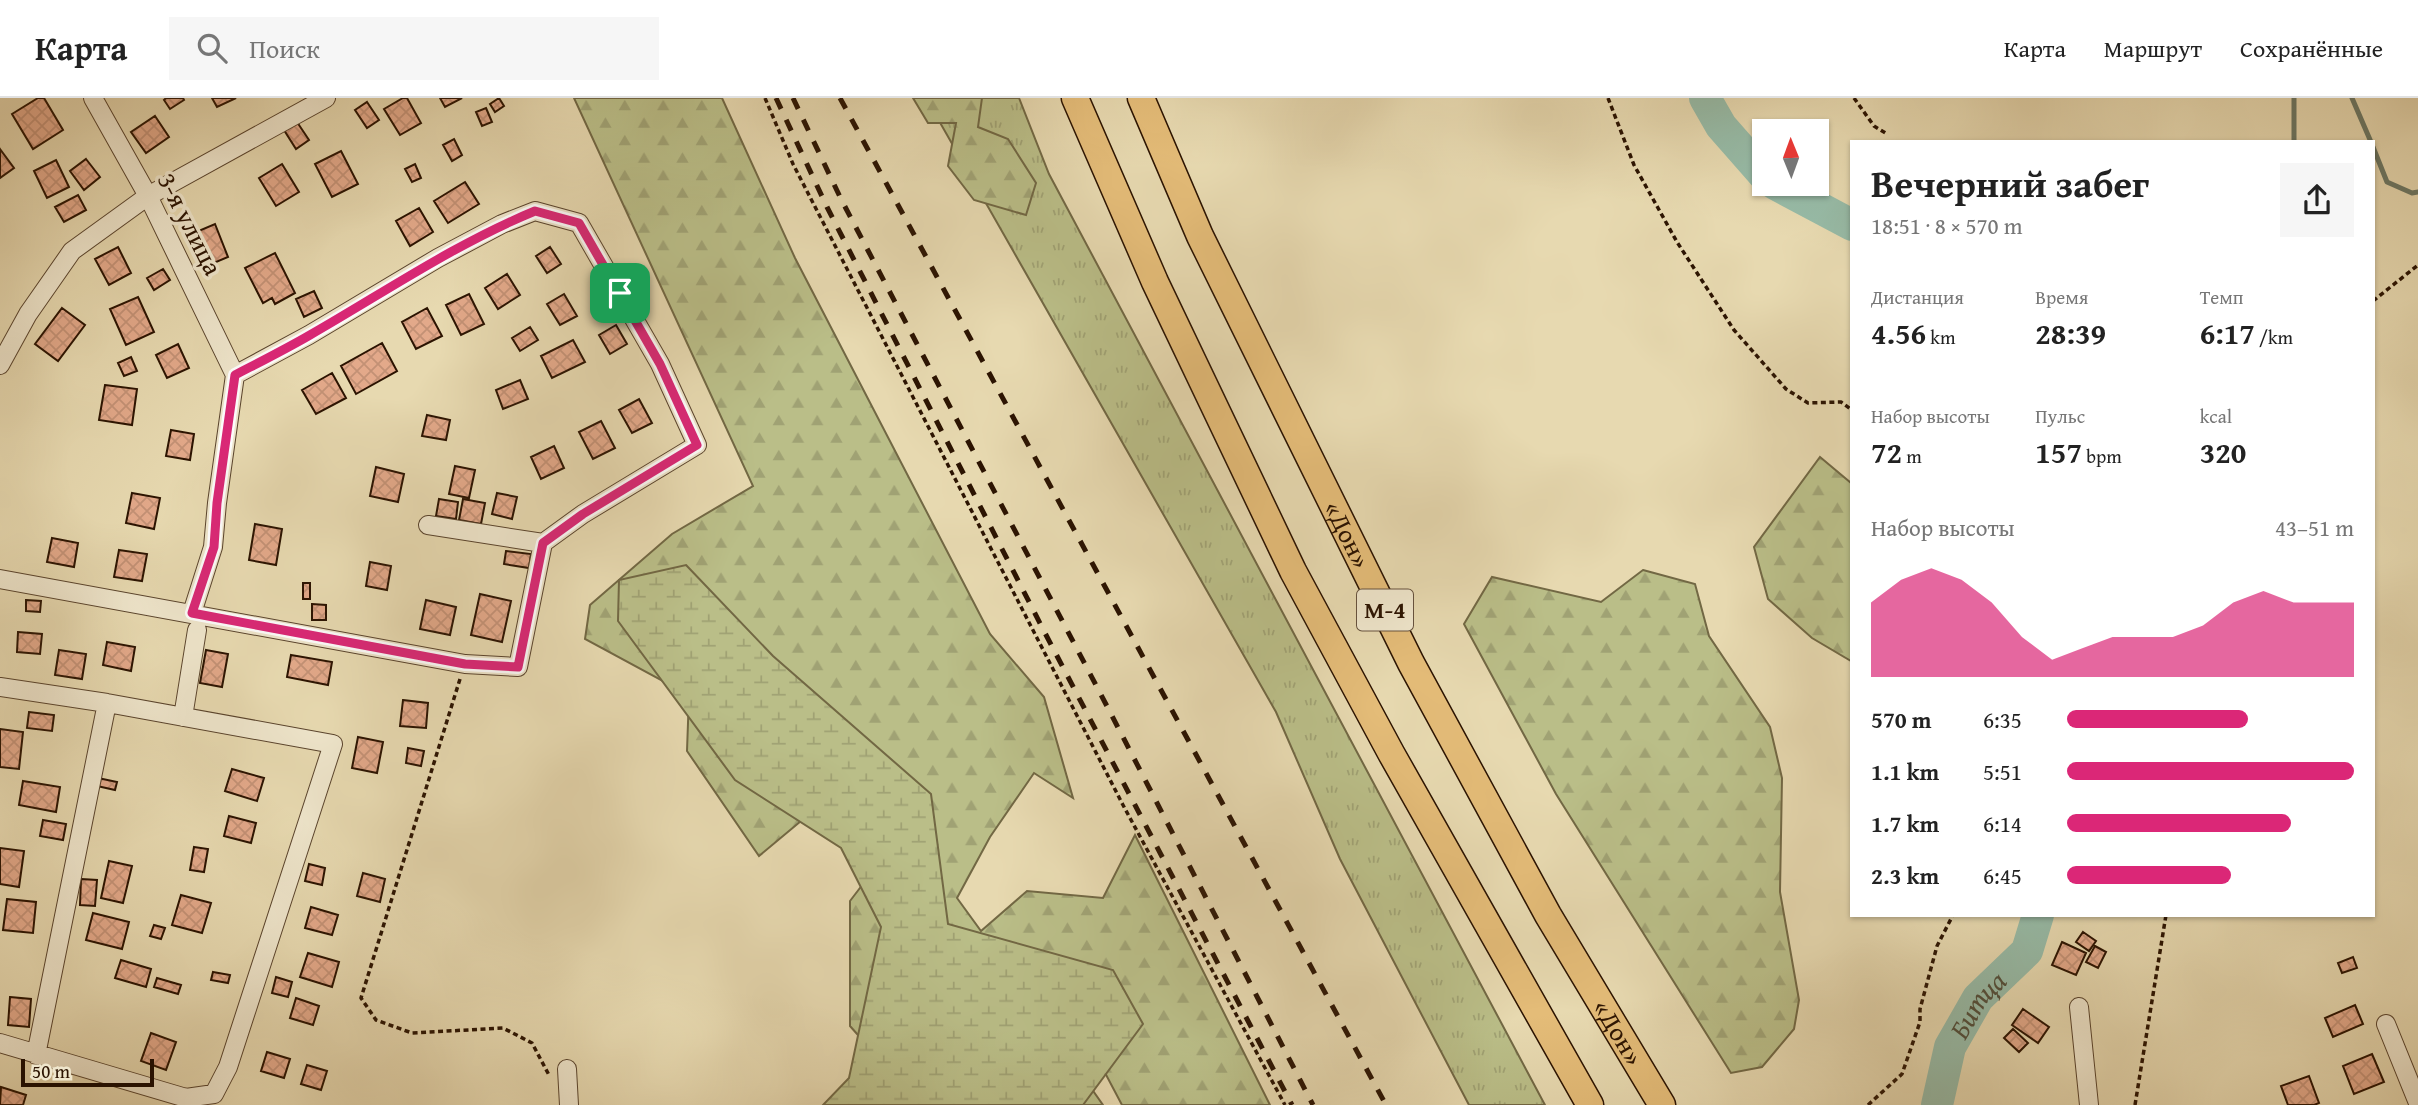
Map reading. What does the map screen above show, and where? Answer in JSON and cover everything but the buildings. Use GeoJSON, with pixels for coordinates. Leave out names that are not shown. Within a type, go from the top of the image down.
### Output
{"type":"FeatureCollection","features":[{"type":"Feature","properties":{"kind":"highway","name":"М-4"},"geometry":{"type":"LineString","coordinates":[[1075,98],[1155,282],[1293,571],[1391,753],[1590,1105]]}},
{"type":"Feature","properties":{"kind":"highway","name":"«Дон»"},"geometry":{"type":"LineString","coordinates":[[1141,98],[1200,236],[1410,663],[1548,915],[1662,1105]]}},
{"type":"Feature","properties":{"kind":"street","name":"3-я улица"},"geometry":{"type":"LineString","coordinates":[[93,98],[148,196],[235,375]]}},
{"type":"Feature","properties":{"kind":"street"},"geometry":{"type":"LineString","coordinates":[[0,365],[28,314],[72,251],[148,196],[326,98]]}},
{"type":"Feature","properties":{"kind":"street"},"geometry":{"type":"LineString","coordinates":[[0,579],[194,622],[465,664],[518,667],[543,543],[583,514],[697,445],[660,364],[579,223],[535,211],[502,224],[235,375],[217,503],[214,547],[194,622],[183,717]]}},
{"type":"Feature","properties":{"kind":"street"},"geometry":{"type":"LineString","coordinates":[[429,525],[543,543]]}},
{"type":"Feature","properties":{"kind":"street"},"geometry":{"type":"LineString","coordinates":[[0,687],[107,703],[333,744],[228,1067],[214,1094],[186,1098],[0,1043]]}},
{"type":"Feature","properties":{"kind":"street"},"geometry":{"type":"LineString","coordinates":[[36,1055],[107,703]]}},
{"type":"Feature","properties":{"kind":"street"},"geometry":{"type":"LineString","coordinates":[[2079,1007],[2089,1105]]}},
{"type":"Feature","properties":{"kind":"street"},"geometry":{"type":"LineString","coordinates":[[2386,1024],[2418,1102]]}},
{"type":"Feature","properties":{"kind":"street"},"geometry":{"type":"LineString","coordinates":[[560,1074],[569,1105]]}},
{"type":"Feature","properties":{"kind":"path"},"geometry":{"type":"LineString","coordinates":[[765,98],[793,164],[1110,780],[1285,1105]]}},
{"type":"Feature","properties":{"kind":"path"},"geometry":{"type":"LineString","coordinates":[[1608,98],[1634,165],[1677,242],[1734,330],[1786,389],[1808,403],[1841,402],[1850,409]]}},
{"type":"Feature","properties":{"kind":"path"},"geometry":{"type":"LineString","coordinates":[[1854,98],[1874,126],[1887,134]]}},
{"type":"Feature","properties":{"kind":"path"},"geometry":{"type":"LineString","coordinates":[[2375,299],[2418,265]]}},
{"type":"Feature","properties":{"kind":"path"},"geometry":{"type":"LineString","coordinates":[[465,664],[361,998],[376,1020],[412,1033],[503,1028],[532,1043],[545,1071],[560,1074]]}},
{"type":"Feature","properties":{"kind":"path"},"geometry":{"type":"LineString","coordinates":[[1868,1105],[1902,1074],[1920,1022],[1920,1009],[1937,946],[1952,917]]}},
{"type":"Feature","properties":{"kind":"path"},"geometry":{"type":"LineString","coordinates":[[2135,1105],[2166,917]]}},
{"type":"Feature","properties":{"kind":"green space"},"geometry":{"type":"Polygon","coordinates":[[[574,98],[722,98],[795,258],[990,634],[1044,697],[1073,798],[1034,773],[990,837],[957,898],[981,931],[1027,891],[1103,898],[1135,835],[1270,1105],[1122,1105],[1065,997],[1075,1065],[1103,1105],[920,1105],[850,1026],[850,901],[879,863],[807,816],[759,856],[687,751],[689,695],[585,639],[590,605],[672,534],[753,486],[574,98]]]}},
{"type":"Feature","properties":{"kind":"green space"},"geometry":{"type":"Polygon","coordinates":[[[913,98],[982,98],[978,127],[1008,139],[1036,183],[1026,215],[974,200],[948,166],[956,123],[928,123],[913,98]]]}},
{"type":"Feature","properties":{"kind":"green space"},"geometry":{"type":"Polygon","coordinates":[[[926,98],[1019,98],[1049,174],[1545,1105],[1469,1105],[1340,859],[1276,712],[926,98]]]}},
{"type":"Feature","properties":{"kind":"green space"},"geometry":{"type":"Polygon","coordinates":[[[1820,457],[1850,482],[1850,660],[1812,638],[1768,599],[1754,547],[1820,457]]]}},
{"type":"Feature","properties":{"kind":"green space"},"geometry":{"type":"Polygon","coordinates":[[[686,565],[773,656],[931,794],[948,924],[1113,970],[1143,1024],[1083,1105],[823,1105],[849,1078],[881,927],[841,848],[735,780],[618,621],[619,580],[686,565]]]}},
{"type":"Feature","properties":{"kind":"green space"},"geometry":{"type":"Polygon","coordinates":[[[1643,570],[1695,584],[1709,636],[1770,727],[1782,778],[1780,892],[1799,1000],[1794,1029],[1762,1067],[1731,1073],[1556,794],[1464,624],[1492,577],[1601,602],[1643,570]]]}},
{"type":"Feature","properties":{"kind":"waterway","name":"Битца"},"geometry":{"type":"LineString","coordinates":[[1705,98],[1721,126],[1752,161]]}},
{"type":"Feature","properties":{"kind":"waterway"},"geometry":{"type":"LineString","coordinates":[[2294,98],[2294,140]]}},
{"type":"Feature","properties":{"kind":"waterway"},"geometry":{"type":"LineString","coordinates":[[2352,98],[2370,140]]}},
{"type":"Feature","properties":{"kind":"waterway"},"geometry":{"type":"LineString","coordinates":[[2375,152],[2387,182],[2412,193],[2418,192]]}},
{"type":"Feature","properties":{"kind":"waterway","name":"Битца"},"geometry":{"type":"LineString","coordinates":[[1798,196],[1850,224]]}},
{"type":"Feature","properties":{"kind":"waterway","name":"Битца"},"geometry":{"type":"LineString","coordinates":[[1937,1105],[1950,1047],[1978,998],[2027,951],[2037,917]]}},
{"type":"Feature","properties":{"kind":"railway"},"geometry":{"type":"LineString","coordinates":[[776,98],[827,207],[1045,633],[1292,1105]]}},
{"type":"Feature","properties":{"kind":"railway"},"geometry":{"type":"LineString","coordinates":[[793,98],[841,199],[1313,1105]]}},
{"type":"Feature","properties":{"kind":"railway"},"geometry":{"type":"LineString","coordinates":[[840,98],[1386,1105]]}},
{"type":"Feature","properties":{"kind":"route"},"geometry":{"type":"LineString","coordinates":[[535,211],[579,223],[620,293],[660,364],[697,445],[583,514],[543,543],[518,667],[465,664],[192,613],[214,547],[217,503],[235,375],[309,335],[438,258],[502,224],[535,211]]}}]}
